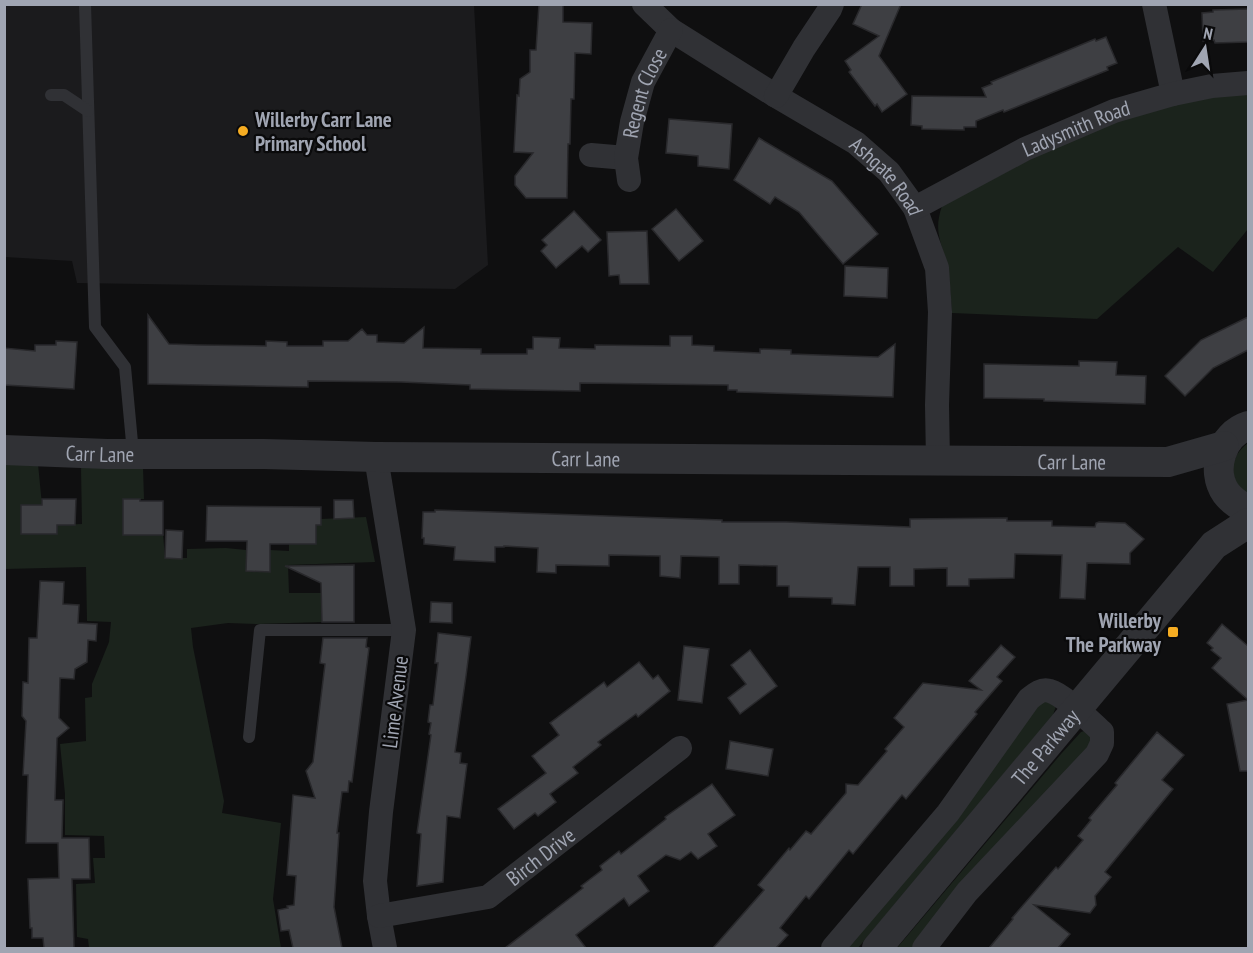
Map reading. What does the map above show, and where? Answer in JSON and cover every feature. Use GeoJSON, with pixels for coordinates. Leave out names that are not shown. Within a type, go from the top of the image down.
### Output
{"type":"FeatureCollection","features":[{"type":"Feature","properties":{"kind":"street","name":"Ashgate Road"},"geometry":{"type":"LineString","coordinates":[[644,4],[671,30],[856,143],[889,172],[915,208],[938,268],[940,312],[938,461]]}},
{"type":"Feature","properties":{"kind":"street"},"geometry":{"type":"LineString","coordinates":[[776,96],[832,4]]}},
{"type":"Feature","properties":{"kind":"street"},"geometry":{"type":"LineString","coordinates":[[1154,4],[1173,94]]}},
{"type":"Feature","properties":{"kind":"street","name":"Regent Close"},"geometry":{"type":"LineString","coordinates":[[591,155],[627,169],[632,122],[643,82],[671,30]]}},
{"type":"Feature","properties":{"kind":"street","name":"Ladysmith Road"},"geometry":{"type":"LineString","coordinates":[[915,208],[1025,149],[1114,111],[1173,94],[1212,86],[1248,83]]}},
{"type":"Feature","properties":{"kind":"street","name":"Carr Lane"},"geometry":{"type":"LineString","coordinates":[[4,450],[376,457],[1168,462],[1224,446],[1232,436],[1248,426]]}},
{"type":"Feature","properties":{"kind":"street"},"geometry":{"type":"LineString","coordinates":[[1224,446],[1219,472],[1232,496]]}},
{"type":"Feature","properties":{"kind":"street","name":"Lime Avenue"},"geometry":{"type":"LineString","coordinates":[[376,457],[404,630],[375,881],[385,948]]}},
{"type":"Feature","properties":{"kind":"street","name":"Carr Lane"},"geometry":{"type":"LineString","coordinates":[[1168,462],[1232,496]]}},
{"type":"Feature","properties":{"kind":"street","name":"The Parkway"},"geometry":{"type":"LineString","coordinates":[[1214,545],[1232,496]]}},
{"type":"Feature","properties":{"kind":"street","name":"The Parkway"},"geometry":{"type":"LineString","coordinates":[[877,948],[1214,545],[1248,523]]}},
{"type":"Feature","properties":{"kind":"street"},"geometry":{"type":"LineString","coordinates":[[833,948],[948,813],[1029,699],[1039,691],[1050,690],[1102,732],[1102,743],[1097,754],[967,892],[924,948]]}},
{"type":"Feature","properties":{"kind":"street","name":"Birch Drive"},"geometry":{"type":"LineString","coordinates":[[379,916],[488,897],[681,748]]}},
{"type":"Feature","properties":{"kind":"lane"},"geometry":{"type":"LineString","coordinates":[[85,4],[95,327],[125,367],[133,454]]}},
{"type":"Feature","properties":{"kind":"lane"},"geometry":{"type":"LineString","coordinates":[[51,95],[64,95],[88,111]]}},
{"type":"Feature","properties":{"kind":"lane"},"geometry":{"type":"LineString","coordinates":[[249,737],[260,630],[404,630]]}},
{"type":"Feature","properties":{"kind":"shaded area","name":"Willerby Carr Lane Primary School"},"geometry":{"type":"Polygon","coordinates":[[[4,5],[474,5],[488,265],[455,289],[77,283],[72,261],[5,257],[4,5]]]}},
{"type":"Feature","properties":{"kind":"shaded area"},"geometry":{"type":"Polygon","coordinates":[[[1248,91],[1248,229],[1213,272],[1178,247],[1097,319],[952,313],[948,271],[938,232],[942,206],[1076,135],[1145,110],[1248,91]]]}},
{"type":"Feature","properties":{"kind":"shaded area"},"geometry":{"type":"Polygon","coordinates":[[[1248,443],[1248,496],[1237,483],[1233,469],[1237,455],[1248,443]]]}},
{"type":"Feature","properties":{"kind":"shaded area"},"geometry":{"type":"Polygon","coordinates":[[[4,464],[38,464],[42,505],[57,534],[57,525],[82,524],[81,468],[143,467],[144,499],[123,499],[123,535],[163,533],[165,558],[187,558],[187,549],[246,550],[246,571],[270,571],[270,550],[289,551],[289,541],[321,519],[366,517],[375,562],[288,565],[289,593],[321,593],[322,622],[228,623],[191,628],[224,801],[222,813],[281,823],[273,899],[281,948],[89,948],[88,939],[77,937],[76,884],[95,883],[93,858],[105,858],[104,836],[65,835],[65,794],[60,744],[86,741],[85,698],[92,697],[92,684],[109,642],[111,622],[87,621],[86,567],[5,569],[4,464]]]}},
{"type":"Feature","properties":{"kind":"shaded area"},"geometry":{"type":"Polygon","coordinates":[[[1043,698],[1056,706],[1053,715],[858,948],[844,948],[1043,698]]]}},
{"type":"Feature","properties":{"kind":"shaded area"},"geometry":{"type":"Polygon","coordinates":[[[1087,730],[1091,732],[1091,749],[919,937],[912,948],[897,948],[1061,754],[1081,732],[1087,730]]]}},
{"type":"Feature","properties":{"kind":"building"},"geometry":{"type":"Polygon","coordinates":[[[539,4],[563,4],[563,22],[592,23],[591,54],[575,53],[574,99],[571,99],[570,144],[568,144],[567,198],[526,198],[515,185],[515,176],[533,153],[514,152],[517,95],[519,96],[520,79],[530,72],[530,50],[536,50],[539,4]]]}},
{"type":"Feature","properties":{"kind":"building"},"geometry":{"type":"Polygon","coordinates":[[[862,4],[901,4],[879,56],[907,94],[882,112],[849,72],[851,70],[845,61],[879,36],[853,24],[862,4]]]}},
{"type":"Feature","properties":{"kind":"building"},"geometry":{"type":"Polygon","coordinates":[[[1248,9],[1248,42],[1203,41],[1202,13],[1213,12],[1213,10],[1248,9]]]}},
{"type":"Feature","properties":{"kind":"building"},"geometry":{"type":"Polygon","coordinates":[[[1106,37],[1117,63],[1107,67],[1108,70],[976,121],[976,127],[964,127],[964,130],[922,129],[922,126],[911,125],[912,96],[986,97],[982,88],[992,84],[991,82],[1095,39],[1096,41],[1106,37]]]}},
{"type":"Feature","properties":{"kind":"building"},"geometry":{"type":"Polygon","coordinates":[[[669,119],[732,124],[729,169],[698,166],[698,156],[666,153],[669,119]]]}},
{"type":"Feature","properties":{"kind":"building"},"geometry":{"type":"Polygon","coordinates":[[[759,138],[832,181],[878,234],[843,264],[799,212],[775,197],[770,204],[734,180],[759,138]]]}},
{"type":"Feature","properties":{"kind":"building"},"geometry":{"type":"Polygon","coordinates":[[[676,209],[703,241],[679,261],[652,229],[676,209]]]}},
{"type":"Feature","properties":{"kind":"building"},"geometry":{"type":"Polygon","coordinates":[[[574,211],[601,240],[588,252],[582,246],[556,268],[541,251],[547,245],[542,240],[574,211]]]}},
{"type":"Feature","properties":{"kind":"building"},"geometry":{"type":"Polygon","coordinates":[[[647,231],[649,284],[620,284],[619,275],[609,276],[607,232],[647,231]]]}},
{"type":"Feature","properties":{"kind":"building"},"geometry":{"type":"Polygon","coordinates":[[[845,266],[888,268],[887,298],[844,296],[845,266]]]}},
{"type":"Feature","properties":{"kind":"building"},"geometry":{"type":"Polygon","coordinates":[[[148,315],[169,344],[266,346],[266,341],[287,342],[287,346],[323,346],[323,341],[348,341],[362,329],[367,335],[377,335],[377,342],[404,343],[424,327],[423,348],[481,349],[481,354],[527,354],[527,349],[533,349],[533,337],[560,338],[559,348],[595,349],[595,345],[670,346],[670,336],[692,336],[692,345],[714,346],[714,351],[760,353],[760,349],[791,350],[791,354],[878,357],[895,344],[893,397],[737,392],[737,390],[728,390],[728,385],[580,383],[580,391],[470,389],[470,385],[401,382],[308,381],[308,387],[148,384],[148,315]]]}},
{"type":"Feature","properties":{"kind":"building"},"geometry":{"type":"Polygon","coordinates":[[[1248,317],[1248,350],[1213,368],[1185,396],[1165,376],[1201,340],[1248,317]]]}},
{"type":"Feature","properties":{"kind":"building"},"geometry":{"type":"Polygon","coordinates":[[[56,341],[77,342],[74,389],[4,385],[4,348],[35,351],[35,345],[56,345],[56,341]]]}},
{"type":"Feature","properties":{"kind":"building"},"geometry":{"type":"Polygon","coordinates":[[[1079,361],[1117,362],[1116,375],[1146,376],[1145,404],[984,398],[984,364],[1079,366],[1079,361]]]}},
{"type":"Feature","properties":{"kind":"building"},"geometry":{"type":"Polygon","coordinates":[[[42,499],[76,499],[75,525],[57,525],[57,534],[21,534],[21,505],[42,505],[42,499]]]}},
{"type":"Feature","properties":{"kind":"building"},"geometry":{"type":"Polygon","coordinates":[[[123,499],[163,501],[163,535],[123,535],[123,499]]]}},
{"type":"Feature","properties":{"kind":"building"},"geometry":{"type":"Polygon","coordinates":[[[334,500],[353,500],[354,518],[334,519],[334,500]]]}},
{"type":"Feature","properties":{"kind":"building"},"geometry":{"type":"Polygon","coordinates":[[[207,506],[321,507],[321,525],[316,525],[316,544],[270,544],[270,572],[246,571],[247,541],[206,541],[207,506]]]}},
{"type":"Feature","properties":{"kind":"building"},"geometry":{"type":"Polygon","coordinates":[[[435,510],[910,527],[910,519],[1007,518],[1007,521],[1052,521],[1052,526],[1095,527],[1099,522],[1125,523],[1144,539],[1130,553],[1130,564],[1087,563],[1085,599],[1060,598],[1062,555],[1015,554],[1014,578],[969,579],[969,586],[947,586],[947,568],[914,569],[914,586],[890,586],[890,567],[858,567],[855,605],[832,604],[832,598],[789,597],[789,586],[777,586],[777,566],[739,565],[739,584],[719,584],[719,557],[681,556],[680,578],[660,576],[660,556],[609,555],[609,566],[556,565],[556,573],[537,572],[538,548],[495,547],[495,562],[454,560],[455,547],[424,544],[424,538],[422,538],[423,512],[435,512],[435,510]]]}},
{"type":"Feature","properties":{"kind":"building"},"geometry":{"type":"Polygon","coordinates":[[[166,530],[183,531],[182,559],[165,558],[166,530]]]}},
{"type":"Feature","properties":{"kind":"building"},"geometry":{"type":"Polygon","coordinates":[[[354,565],[354,622],[322,622],[321,583],[285,566],[354,565]]]}},
{"type":"Feature","properties":{"kind":"building"},"geometry":{"type":"Polygon","coordinates":[[[40,581],[64,582],[63,604],[79,605],[78,623],[97,624],[96,641],[88,640],[87,662],[75,669],[74,679],[60,678],[59,718],[69,728],[57,738],[55,800],[63,800],[62,838],[89,838],[90,879],[72,879],[74,948],[44,948],[43,938],[32,938],[32,928],[30,928],[28,879],[59,878],[58,843],[26,843],[28,775],[23,775],[26,721],[22,716],[23,682],[28,683],[29,638],[37,638],[40,581]]]}},
{"type":"Feature","properties":{"kind":"building"},"geometry":{"type":"Polygon","coordinates":[[[431,602],[452,603],[452,623],[430,622],[431,602]]]}},
{"type":"Feature","properties":{"kind":"building"},"geometry":{"type":"Polygon","coordinates":[[[1222,624],[1248,646],[1248,700],[1212,668],[1221,658],[1211,650],[1213,648],[1207,643],[1222,624]]]}},
{"type":"Feature","properties":{"kind":"building"},"geometry":{"type":"Polygon","coordinates":[[[438,633],[471,637],[455,752],[461,753],[460,763],[467,764],[460,818],[447,816],[443,882],[417,886],[421,834],[417,833],[431,735],[429,734],[431,723],[428,722],[430,705],[433,705],[438,663],[435,663],[438,633]]]}},
{"type":"Feature","properties":{"kind":"building"},"geometry":{"type":"Polygon","coordinates":[[[323,638],[367,638],[366,647],[369,648],[352,782],[349,781],[348,792],[342,792],[337,833],[339,833],[334,907],[342,948],[293,948],[289,930],[281,931],[278,910],[294,905],[296,876],[287,875],[293,795],[315,798],[306,771],[313,762],[325,664],[320,663],[323,638]]]}},
{"type":"Feature","properties":{"kind":"building"},"geometry":{"type":"Polygon","coordinates":[[[1001,645],[1015,657],[997,677],[1002,681],[906,799],[902,795],[853,854],[849,850],[809,899],[806,896],[780,928],[788,935],[776,948],[713,948],[764,890],[758,885],[789,848],[790,850],[806,831],[811,834],[846,793],[846,784],[858,785],[887,751],[885,749],[904,727],[894,718],[923,683],[981,690],[969,681],[1001,645]]]}},
{"type":"Feature","properties":{"kind":"building"},"geometry":{"type":"Polygon","coordinates":[[[684,646],[709,649],[702,703],[678,700],[684,646]]]}},
{"type":"Feature","properties":{"kind":"building"},"geometry":{"type":"Polygon","coordinates":[[[750,650],[777,686],[740,714],[728,698],[746,684],[731,665],[750,650]]]}},
{"type":"Feature","properties":{"kind":"building"},"geometry":{"type":"Polygon","coordinates":[[[639,662],[653,679],[658,675],[670,691],[638,717],[636,714],[598,742],[601,745],[573,767],[578,773],[550,794],[556,802],[538,816],[535,813],[514,829],[498,809],[546,773],[532,756],[559,735],[550,723],[604,682],[607,687],[639,662]]]}},
{"type":"Feature","properties":{"kind":"building"},"geometry":{"type":"Polygon","coordinates":[[[1248,700],[1248,771],[1240,771],[1227,704],[1248,700]]]}},
{"type":"Feature","properties":{"kind":"building"},"geometry":{"type":"Polygon","coordinates":[[[1157,732],[1184,755],[1162,780],[1173,789],[1105,872],[1111,877],[1095,896],[1096,905],[1090,913],[1034,905],[1070,934],[1058,948],[989,948],[1056,867],[1058,869],[1083,840],[1078,836],[1091,820],[1089,818],[1157,732]]]}},
{"type":"Feature","properties":{"kind":"building"},"geometry":{"type":"Polygon","coordinates":[[[730,741],[773,749],[768,776],[726,769],[730,741]]]}},
{"type":"Feature","properties":{"kind":"building"},"geometry":{"type":"Polygon","coordinates":[[[712,784],[735,815],[708,834],[717,846],[698,859],[691,852],[680,860],[666,855],[638,876],[649,891],[629,906],[624,898],[576,935],[586,948],[505,948],[583,888],[581,886],[602,870],[600,866],[619,851],[621,854],[666,819],[665,817],[712,784]]]}},
{"type":"Feature","properties":{"kind":"place","name":"Willerby Carr Lane Primary School"},"geometry":{"type":"Point","coordinates":[243,131]}},
{"type":"Feature","properties":{"kind":"place","name":"Willerby The Parkway"},"geometry":{"type":"Point","coordinates":[1173,632]}}]}
